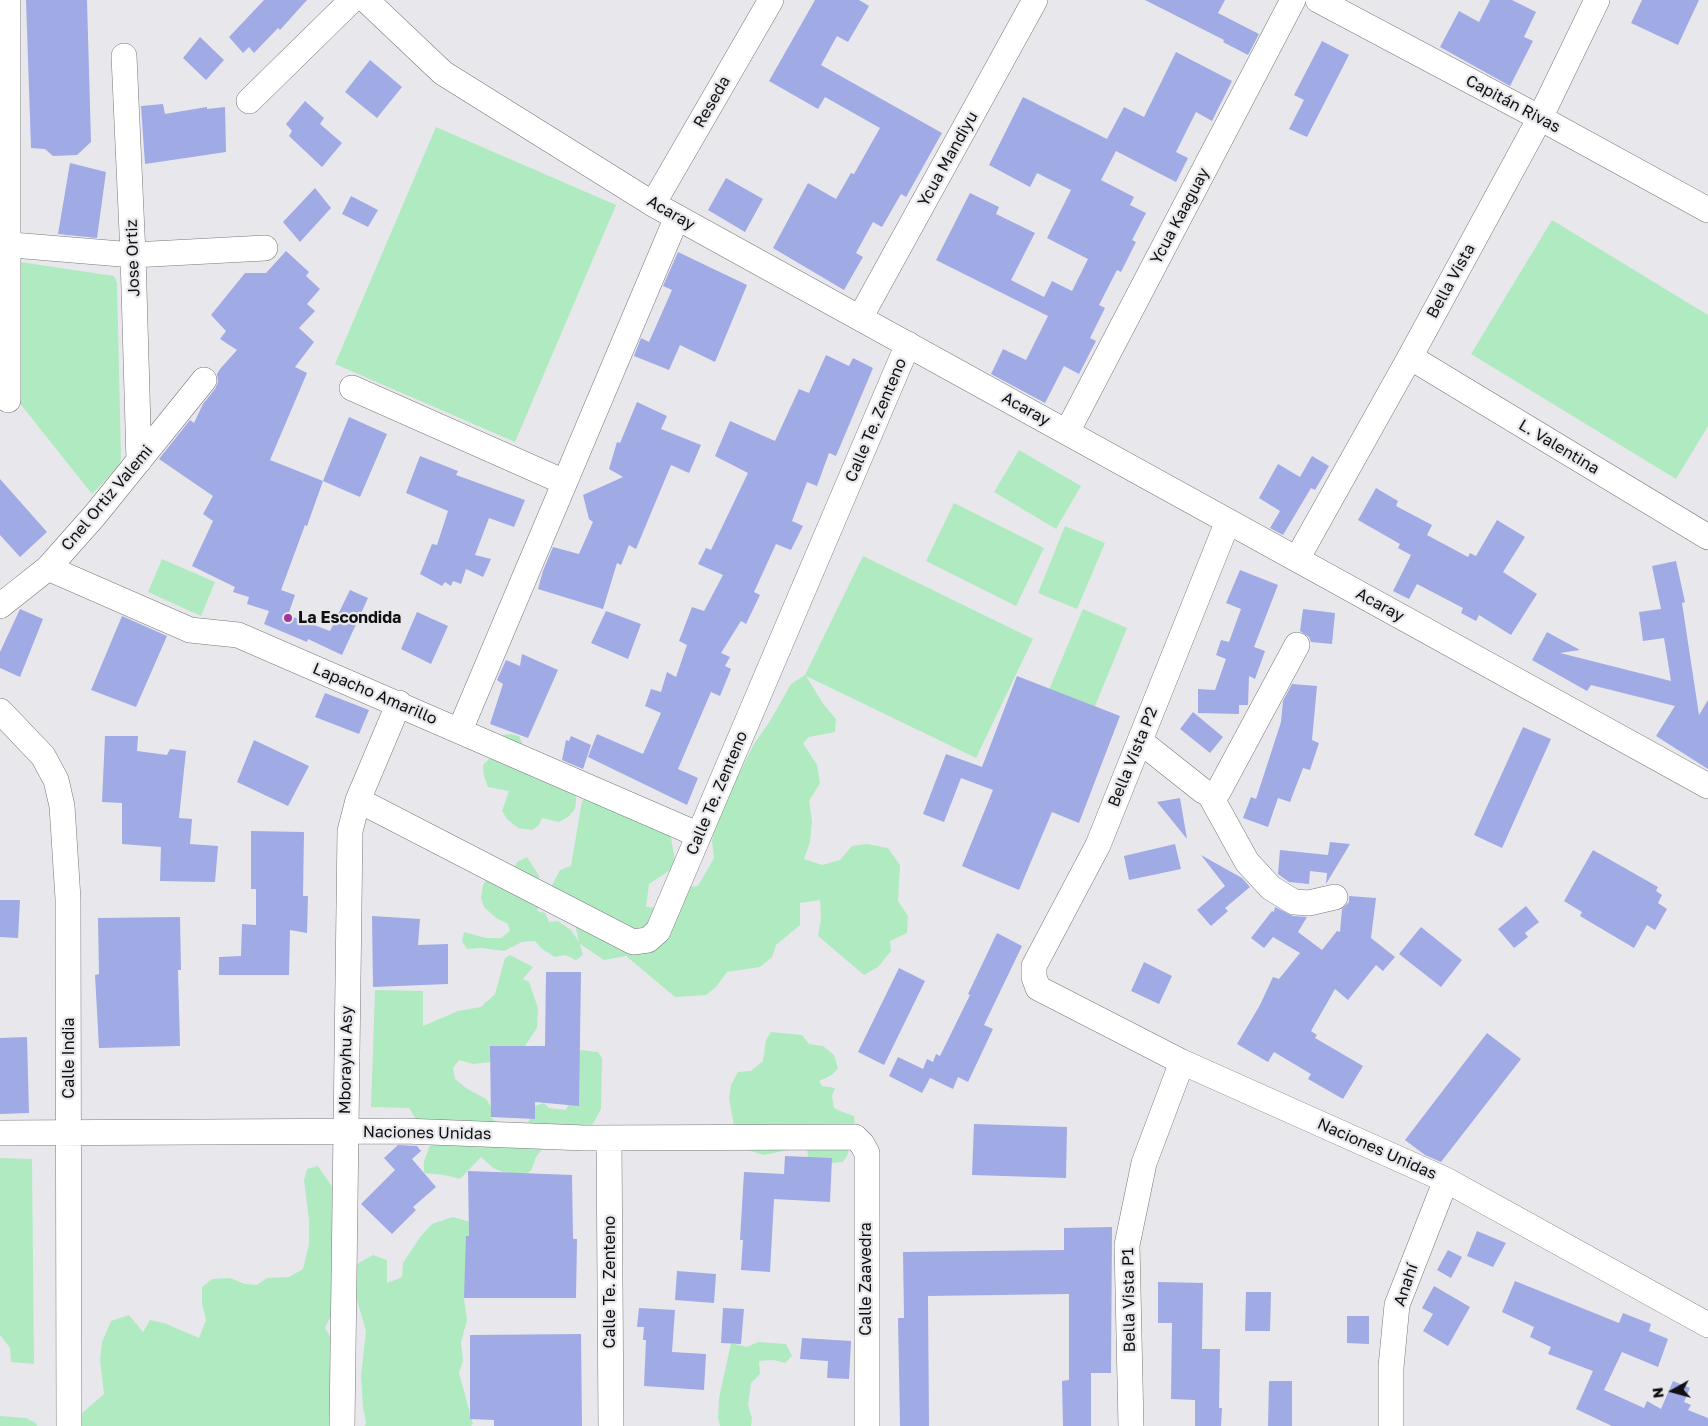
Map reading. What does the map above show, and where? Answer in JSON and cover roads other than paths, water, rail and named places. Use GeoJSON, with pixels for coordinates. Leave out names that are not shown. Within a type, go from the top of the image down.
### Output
{"type":"FeatureCollection","features":[{"type":"Feature","properties":{"kind":"street"},"geometry":{"type":"LineString","coordinates":[[8,0],[4,244],[8,400]]}},
{"type":"Feature","properties":{"kind":"street"},"geometry":{"type":"LineString","coordinates":[[249,101],[352,0]]}},
{"type":"Feature","properties":{"kind":"street","name":"Acaray"},"geometry":{"type":"LineString","coordinates":[[366,0],[443,73],[653,204],[1708,786]]}},
{"type":"Feature","properties":{"kind":"street","name":"Ycua Mandiyu"},"geometry":{"type":"LineString","coordinates":[[860,318],[1035,0]]}},
{"type":"Feature","properties":{"kind":"street","name":"Ycua Kaaguay"},"geometry":{"type":"LineString","coordinates":[[1067,432],[1292,0]]}},
{"type":"Feature","properties":{"kind":"street","name":"Capitán Rivas"},"geometry":{"type":"LineString","coordinates":[[1318,0],[1708,210]]}},
{"type":"Feature","properties":{"kind":"street","name":"Bella Vista"},"geometry":{"type":"LineString","coordinates":[[1297,559],[1540,118],[1597,0]]}},
{"type":"Feature","properties":{"kind":"street","name":"Reseda"},"geometry":{"type":"LineString","coordinates":[[653,204],[766,2]]}},
{"type":"Feature","properties":{"kind":"street","name":"Jose Ortiz"},"geometry":{"type":"LineString","coordinates":[[124,56],[133,255],[138,461]]}},
{"type":"Feature","properties":{"kind":"street"},"geometry":{"type":"LineString","coordinates":[[460,730],[677,217]]}},
{"type":"Feature","properties":{"kind":"street"},"geometry":{"type":"LineString","coordinates":[[4,244],[133,255],[265,248]]}},
{"type":"Feature","properties":{"kind":"street","name":"Calle Te. Zenteno"},"geometry":{"type":"LineString","coordinates":[[358,800],[633,942],[648,940],[658,931],[908,344]]}},
{"type":"Feature","properties":{"kind":"street","name":"L. Valentina"},"geometry":{"type":"LineString","coordinates":[[1410,357],[1708,537]]}},
{"type":"Feature","properties":{"kind":"street","name":"Cnel Ortiz Valemi"},"geometry":{"type":"LineString","coordinates":[[0,606],[48,568],[95,515],[204,380]]}},
{"type":"Feature","properties":{"kind":"street"},"geometry":{"type":"LineString","coordinates":[[352,388],[564,482]]}},
{"type":"Feature","properties":{"kind":"street","name":"Bella Vista P2"},"geometry":{"type":"LineString","coordinates":[[1038,988],[1034,977],[1034,966],[1098,845],[1228,521]]}},
{"type":"Feature","properties":{"kind":"street","name":"Lapacho Amarillo"},"geometry":{"type":"LineString","coordinates":[[48,568],[190,630],[238,635],[399,703],[699,835]]}},
{"type":"Feature","properties":{"kind":"street"},"geometry":{"type":"LineString","coordinates":[[1210,795],[1218,792],[1297,646]]}},
{"type":"Feature","properties":{"kind":"street","name":"Mborayhu Asy"},"geometry":{"type":"LineString","coordinates":[[342,1426],[350,831],[358,800],[399,703]]}},
{"type":"Feature","properties":{"kind":"street","name":"Calle India"},"geometry":{"type":"LineString","coordinates":[[0,711],[43,756],[56,780],[62,806],[68,899],[69,1426]]}},
{"type":"Feature","properties":{"kind":"street"},"geometry":{"type":"LineString","coordinates":[[1140,741],[1210,795],[1247,862],[1271,888],[1294,902],[1309,903],[1335,897]]}},
{"type":"Feature","properties":{"kind":"street","name":"Naciones Unidas"},"geometry":{"type":"LineString","coordinates":[[1038,988],[1182,1062],[1446,1180],[1708,1325]]}},
{"type":"Feature","properties":{"kind":"street","name":"Bella Vista P1"},"geometry":{"type":"LineString","coordinates":[[1131,1426],[1127,1245],[1144,1163],[1182,1062]]}},
{"type":"Feature","properties":{"kind":"street","name":"Naciones Unidas"},"geometry":{"type":"LineString","coordinates":[[0,1133],[435,1132],[610,1138],[855,1137]]}},
{"type":"Feature","properties":{"kind":"street","name":"Calle Zaavedra"},"geometry":{"type":"LineString","coordinates":[[855,1137],[862,1144],[866,1153],[867,1426]]}},
{"type":"Feature","properties":{"kind":"street","name":"Calle Te. Zenteno"},"geometry":{"type":"LineString","coordinates":[[610,1138],[611,1426]]}},
{"type":"Feature","properties":{"kind":"street","name":"Anahí"},"geometry":{"type":"LineString","coordinates":[[1391,1426],[1391,1367],[1397,1305],[1446,1180]]}},
{"type":"Feature","properties":{"kind":"place","name":"La Escondida"},"geometry":{"type":"Point","coordinates":[288,618]}}]}
